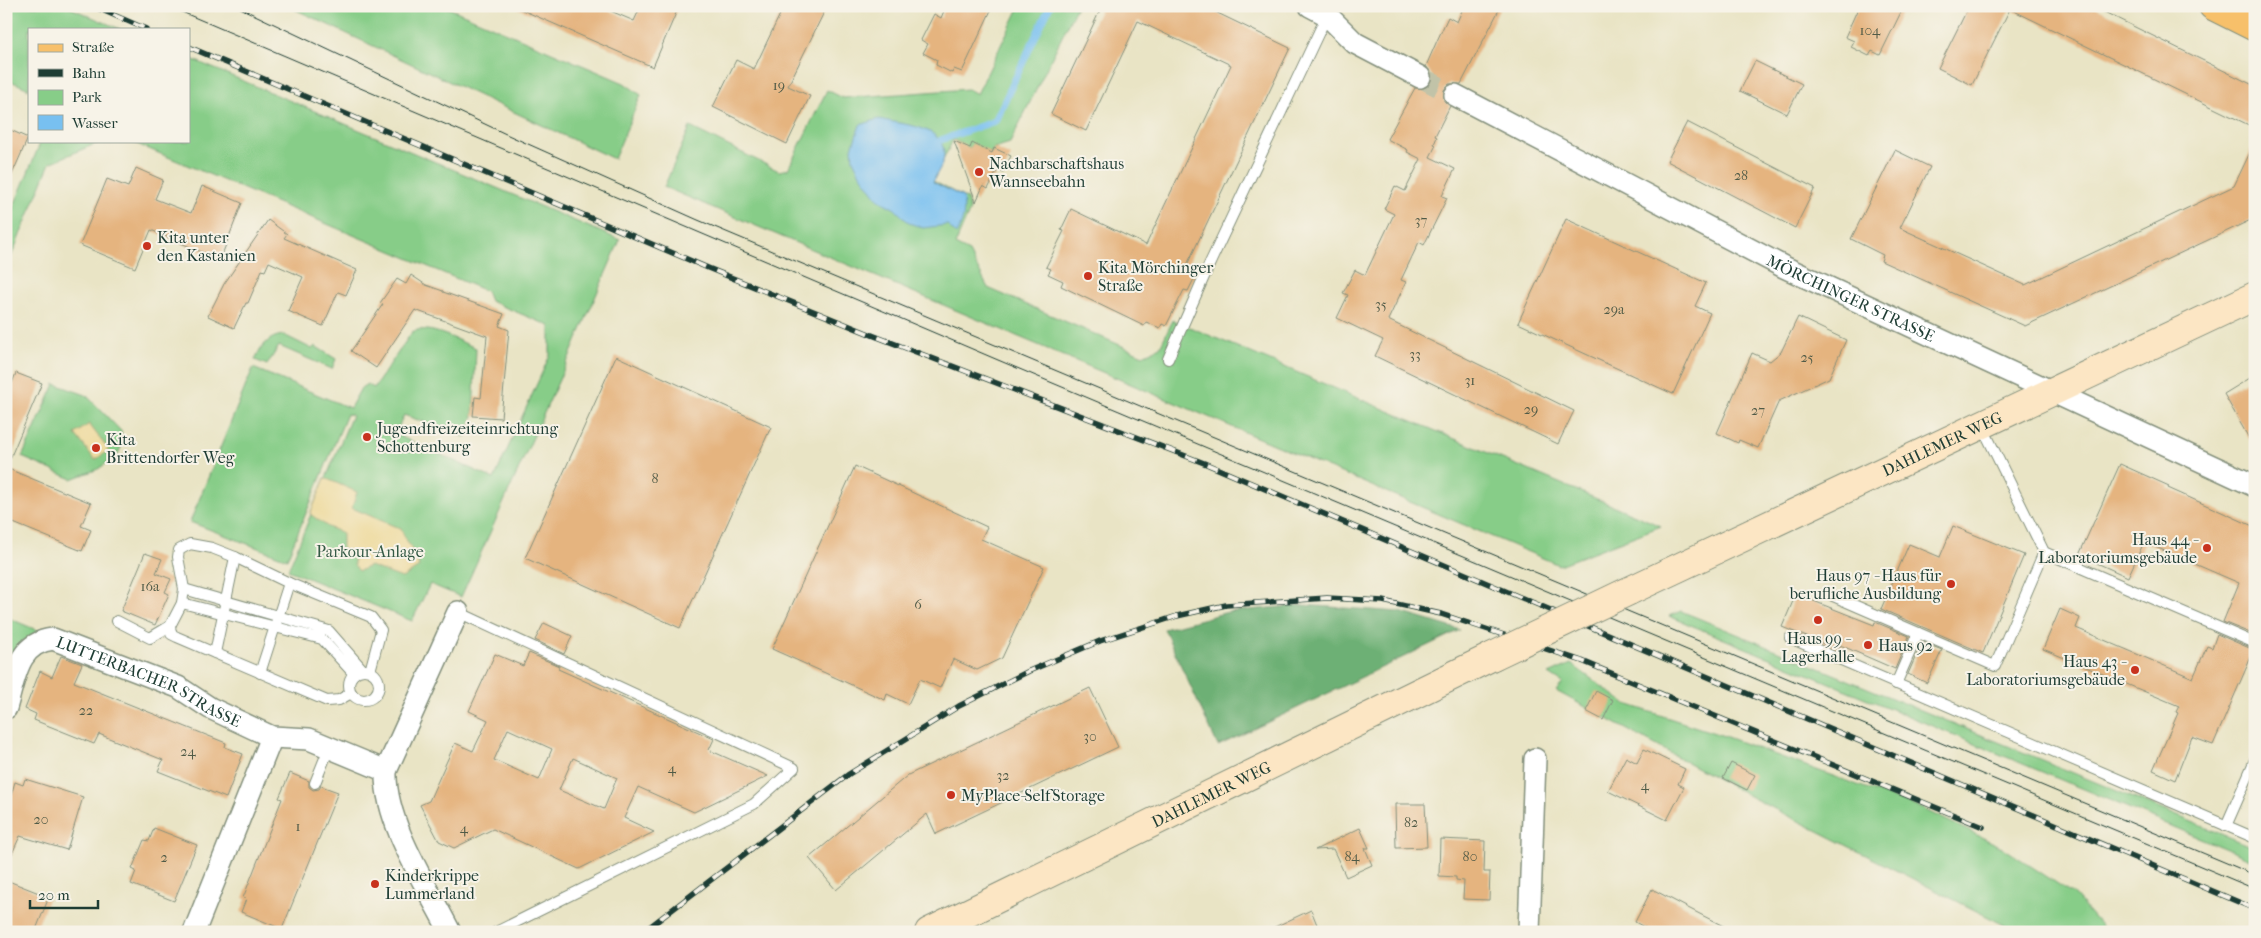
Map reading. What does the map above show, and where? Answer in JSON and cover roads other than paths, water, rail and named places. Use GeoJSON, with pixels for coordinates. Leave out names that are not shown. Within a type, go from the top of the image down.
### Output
{"type":"FeatureCollection","features":[{"type":"Feature","properties":{"kind":"main road"},"geometry":{"type":"LineString","coordinates":[[2218,7],[2255,27]]}},
{"type":"Feature","properties":{"kind":"main road","name":"DAHLEMER WEG"},"geometry":{"type":"LineString","coordinates":[[929,932],[1493,656],[2255,296]]}},
{"type":"Feature","properties":{"kind":"street"},"geometry":{"type":"LineString","coordinates":[[1318,11],[1355,43],[1420,77]]}},
{"type":"Feature","properties":{"kind":"street","name":"MÖRCHINGER STRASSE"},"geometry":{"type":"LineString","coordinates":[[1455,95],[1784,267],[2255,486]]}},
{"type":"Feature","properties":{"kind":"street"},"geometry":{"type":"LineString","coordinates":[[450,932],[389,808],[385,785],[386,771],[458,612]]}},
{"type":"Feature","properties":{"kind":"street","name":"LUTTERBACHER STRASSE"},"geometry":{"type":"LineString","coordinates":[[6,708],[20,661],[30,648],[41,640],[53,639],[178,687],[210,708],[272,737],[309,739],[386,771]]}},
{"type":"Feature","properties":{"kind":"street"},"geometry":{"type":"LineString","coordinates":[[194,932],[272,737]]}},
{"type":"Feature","properties":{"kind":"street"},"geometry":{"type":"LineString","coordinates":[[1529,932],[1535,759]]}},
{"type":"Feature","properties":{"kind":"lane"},"geometry":{"type":"LineString","coordinates":[[1168,359],[1318,11]]}},
{"type":"Feature","properties":{"kind":"lane"},"geometry":{"type":"LineString","coordinates":[[1982,425],[2044,552],[2255,642]]}},
{"type":"Feature","properties":{"kind":"lane"},"geometry":{"type":"LineString","coordinates":[[116,620],[150,638],[170,626],[182,603],[184,590],[178,558],[179,550],[190,544],[212,548],[371,617],[381,630],[362,672],[349,683],[351,693],[358,699],[368,700],[376,695],[379,686],[377,677],[362,672],[329,631],[225,608],[182,603]]}},
{"type":"Feature","properties":{"kind":"lane"},"geometry":{"type":"LineString","coordinates":[[1832,596],[1995,666],[2044,552]]}},
{"type":"Feature","properties":{"kind":"lane"},"geometry":{"type":"LineString","coordinates":[[215,653],[235,557]]}},
{"type":"Feature","properties":{"kind":"lane"},"geometry":{"type":"LineString","coordinates":[[260,673],[289,583]]}},
{"type":"Feature","properties":{"kind":"lane"},"geometry":{"type":"LineString","coordinates":[[184,590],[225,608]]}},
{"type":"Feature","properties":{"kind":"lane"},"geometry":{"type":"LineString","coordinates":[[458,612],[794,768],[754,804],[496,932]]}},
{"type":"Feature","properties":{"kind":"lane"},"geometry":{"type":"LineString","coordinates":[[170,626],[171,634],[176,637],[327,701],[339,700],[351,693]]}},
{"type":"Feature","properties":{"kind":"lane"},"geometry":{"type":"LineString","coordinates":[[1896,684],[1918,633]]}},
{"type":"Feature","properties":{"kind":"lane"},"geometry":{"type":"LineString","coordinates":[[1790,638],[2255,838]]}},
{"type":"Feature","properties":{"kind":"lane"},"geometry":{"type":"LineString","coordinates":[[315,783],[329,748]]}},
{"type":"Feature","properties":{"kind":"lane"},"geometry":{"type":"LineString","coordinates":[[2226,826],[2255,760]]}},
{"type":"Feature","properties":{"kind":"water"},"geometry":{"type":"Polygon","coordinates":[[[879,119],[921,128],[938,138],[943,146],[944,159],[933,182],[963,197],[963,216],[956,234],[947,225],[923,228],[909,223],[895,209],[879,200],[860,174],[853,160],[852,148],[860,125],[879,119]]]}},
{"type":"Feature","properties":{"kind":"waterway"},"geometry":{"type":"LineString","coordinates":[[941,140],[995,121],[1050,6]]}},
{"type":"Feature","properties":{"kind":"tunnel"},"geometry":{"type":"LineString","coordinates":[[1420,77],[1455,95]]}},
{"type":"Feature","properties":{"kind":"tram line"},"geometry":{"type":"LineString","coordinates":[[168,6],[998,360],[2255,889]]}},
{"type":"Feature","properties":{"kind":"tram line"},"geometry":{"type":"LineString","coordinates":[[236,6],[508,135],[698,220],[2255,875]]}},
{"type":"Feature","properties":{"kind":"railway"},"geometry":{"type":"LineString","coordinates":[[93,6],[144,28]]}},
{"type":"Feature","properties":{"kind":"railway"},"geometry":{"type":"LineString","coordinates":[[190,47],[708,268],[872,335],[1204,463],[2255,909]]}},
{"type":"Feature","properties":{"kind":"railway"},"geometry":{"type":"LineString","coordinates":[[643,932],[849,774],[959,706],[1029,671],[1100,641],[1177,616],[1226,605],[1327,598],[1383,601],[1441,614],[1582,661],[1983,827]]}},
{"type":"Feature","properties":{"kind":"place","name":"Nachbarschaftshaus Wannseebahn"},"geometry":{"type":"Point","coordinates":[979,172]}},
{"type":"Feature","properties":{"kind":"place","name":"Kita unter den Kastanien"},"geometry":{"type":"Point","coordinates":[147,246]}},
{"type":"Feature","properties":{"kind":"place","name":"Kita Mörchinger Straße"},"geometry":{"type":"Point","coordinates":[1088,276]}},
{"type":"Feature","properties":{"kind":"place","name":"Jugendfreizeiteinrichtung Schottenburg"},"geometry":{"type":"Point","coordinates":[367,437]}},
{"type":"Feature","properties":{"kind":"place","name":"Kita Brittendorfer Weg"},"geometry":{"type":"Point","coordinates":[96,448]}},
{"type":"Feature","properties":{"kind":"place","name":"Haus 44 - Laboratoriumsgebäude"},"geometry":{"type":"Point","coordinates":[2207,548]}},
{"type":"Feature","properties":{"kind":"place","name":"Haus 97 - Haus für berufliche Ausbildung"},"geometry":{"type":"Point","coordinates":[1951,584]}},
{"type":"Feature","properties":{"kind":"place","name":"Haus 99 - Lagerhalle"},"geometry":{"type":"Point","coordinates":[1818,620]}},
{"type":"Feature","properties":{"kind":"place","name":"Haus 92"},"geometry":{"type":"Point","coordinates":[1868,645]}},
{"type":"Feature","properties":{"kind":"place","name":"Haus 43 - Laboratoriumsgebäude"},"geometry":{"type":"Point","coordinates":[2135,670]}},
{"type":"Feature","properties":{"kind":"place","name":"MyPlace-SelfStorage"},"geometry":{"type":"Point","coordinates":[951,795]}},
{"type":"Feature","properties":{"kind":"place","name":"Kinderkrippe Lummerland"},"geometry":{"type":"Point","coordinates":[375,884]}},
{"type":"Feature","properties":{"kind":"park label","name":"Parkour-Anlage"},"geometry":{"type":"Point","coordinates":[370,551]}}]}
